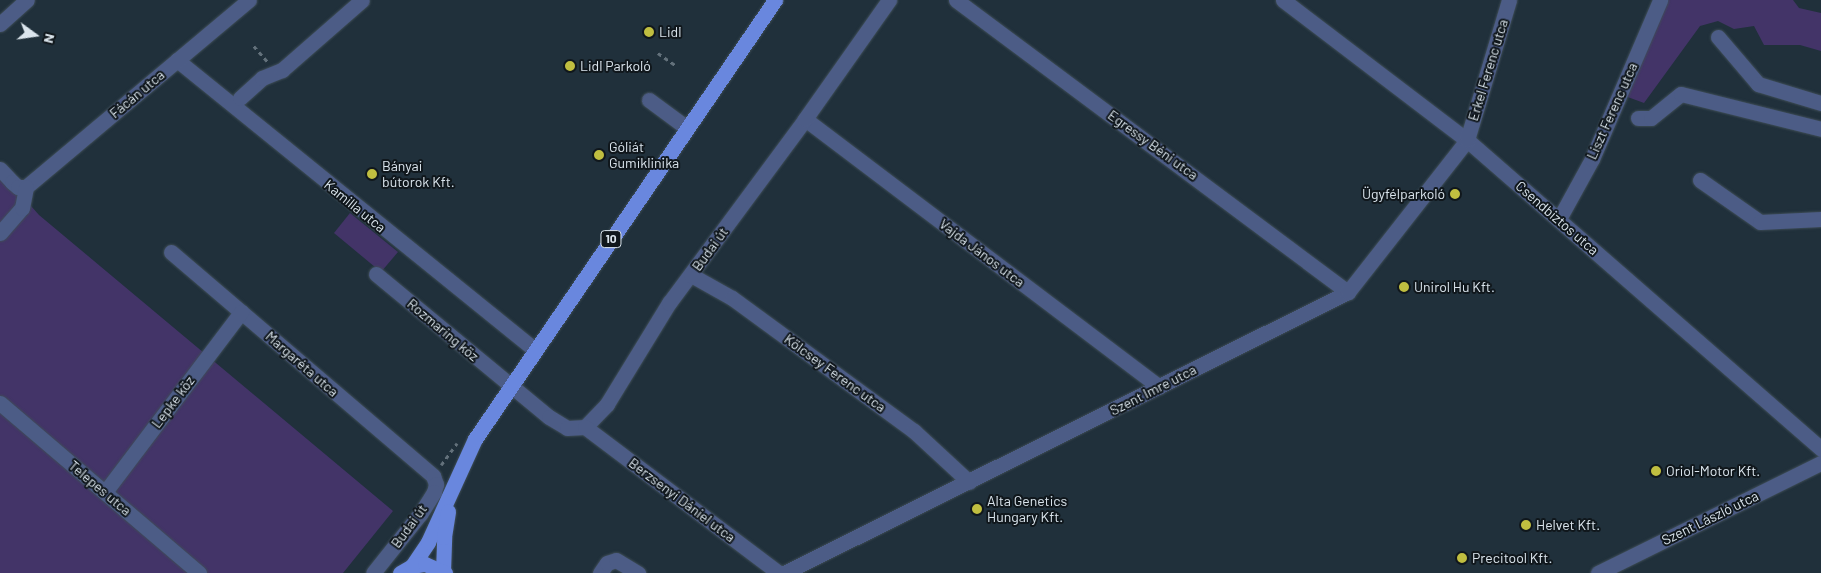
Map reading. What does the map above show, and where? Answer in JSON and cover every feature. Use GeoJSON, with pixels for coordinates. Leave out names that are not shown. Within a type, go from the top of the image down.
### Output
{"type":"FeatureCollection","features":[{"type":"Feature","properties":{"kind":"main road","name":"10"},"geometry":{"type":"LineString","coordinates":[[406,569],[428,542],[475,439],[775,0]]}},
{"type":"Feature","properties":{"kind":"main road","name":"10"},"geometry":{"type":"LineString","coordinates":[[406,569],[425,564],[444,572],[444,537],[452,493]]}},
{"type":"Feature","properties":{"kind":"street"},"geometry":{"type":"LineString","coordinates":[[0,24],[27,0]]}},
{"type":"Feature","properties":{"kind":"street","name":"Fácán utca"},"geometry":{"type":"LineString","coordinates":[[26,188],[249,0]]}},
{"type":"Feature","properties":{"kind":"street"},"geometry":{"type":"LineString","coordinates":[[240,98],[262,78],[277,72],[362,0]]}},
{"type":"Feature","properties":{"kind":"street","name":"Budai út"},"geometry":{"type":"LineString","coordinates":[[585,427],[596,418],[607,404],[651,331],[889,0]]}},
{"type":"Feature","properties":{"kind":"street","name":"Egressy Béni utca"},"geometry":{"type":"LineString","coordinates":[[956,0],[1348,292]]}},
{"type":"Feature","properties":{"kind":"street","name":"Csendbiztos utca"},"geometry":{"type":"LineString","coordinates":[[1283,0],[1467,140],[1821,450]]}},
{"type":"Feature","properties":{"kind":"street","name":"Erkel Ferenc utca"},"geometry":{"type":"LineString","coordinates":[[1467,140],[1509,0]]}},
{"type":"Feature","properties":{"kind":"street","name":"Liszt Ferenc utca"},"geometry":{"type":"LineString","coordinates":[[1559,219],[1592,159],[1660,0]]}},
{"type":"Feature","properties":{"kind":"street"},"geometry":{"type":"LineString","coordinates":[[1718,37],[1758,84],[1821,103]]}},
{"type":"Feature","properties":{"kind":"street","name":"Kamilla utca"},"geometry":{"type":"LineString","coordinates":[[177,60],[469,290],[535,350]]}},
{"type":"Feature","properties":{"kind":"street"},"geometry":{"type":"LineString","coordinates":[[1638,118],[1651,118],[1681,94],[1821,128]]}},
{"type":"Feature","properties":{"kind":"street"},"geometry":{"type":"LineString","coordinates":[[649,100],[687,128]]}},
{"type":"Feature","properties":{"kind":"street","name":"Vajda János utca"},"geometry":{"type":"LineString","coordinates":[[805,119],[1159,387]]}},
{"type":"Feature","properties":{"kind":"street","name":"Szent Imre utca"},"geometry":{"type":"LineString","coordinates":[[784,573],[1348,292],[1467,140]]}},
{"type":"Feature","properties":{"kind":"street"},"geometry":{"type":"LineString","coordinates":[[0,169],[18,187],[26,188],[22,208],[0,231]]}},
{"type":"Feature","properties":{"kind":"street"},"geometry":{"type":"LineString","coordinates":[[1700,180],[1760,222],[1821,219]]}},
{"type":"Feature","properties":{"kind":"street","name":"Margaréta utca"},"geometry":{"type":"LineString","coordinates":[[171,252],[433,476]]}},
{"type":"Feature","properties":{"kind":"street","name":"Rozmaring köz"},"geometry":{"type":"LineString","coordinates":[[376,274],[511,386]]}},
{"type":"Feature","properties":{"kind":"street","name":"Kölcsey Ferenc utca"},"geometry":{"type":"LineString","coordinates":[[691,275],[732,298],[906,425],[969,482]]}},
{"type":"Feature","properties":{"kind":"street","name":"Lepke köz"},"geometry":{"type":"LineString","coordinates":[[105,492],[241,312]]}},
{"type":"Feature","properties":{"kind":"street"},"geometry":{"type":"LineString","coordinates":[[511,386],[567,428],[585,427]]}},
{"type":"Feature","properties":{"kind":"street","name":"Telepes utca"},"geometry":{"type":"LineString","coordinates":[[0,403],[199,573]]}},
{"type":"Feature","properties":{"kind":"street","name":"Berzsenyi Dániel utca"},"geometry":{"type":"LineString","coordinates":[[585,427],[779,573]]}},
{"type":"Feature","properties":{"kind":"street","name":"Szent László utca"},"geometry":{"type":"LineString","coordinates":[[1598,573],[1821,463]]}},
{"type":"Feature","properties":{"kind":"street","name":"Budai út"},"geometry":{"type":"LineString","coordinates":[[372,573],[415,520],[434,492],[436,484],[433,476]]}},
{"type":"Feature","properties":{"kind":"street"},"geometry":{"type":"LineString","coordinates":[[600,573],[608,563],[616,560],[638,573]]}},
{"type":"Feature","properties":{"kind":"path"},"geometry":{"type":"LineString","coordinates":[[254,46],[277,72]]}},
{"type":"Feature","properties":{"kind":"path"},"geometry":{"type":"LineString","coordinates":[[658,53],[675,65]]}},
{"type":"Feature","properties":{"kind":"shaded area"},"geometry":{"type":"Polygon","coordinates":[[[1668,0],[1793,0],[1799,8],[1821,13],[1821,51],[1800,45],[1764,45],[1754,26],[1734,29],[1718,21],[1700,26],[1644,103],[1625,96],[1668,0]]]}},
{"type":"Feature","properties":{"kind":"shaded area"},"geometry":{"type":"Polygon","coordinates":[[[0,171],[39,215],[393,511],[343,573],[0,573],[0,171]]]}},
{"type":"Feature","properties":{"kind":"shaded area"},"geometry":{"type":"Polygon","coordinates":[[[350,213],[398,252],[381,272],[334,233],[350,213]]]}},
{"type":"Feature","properties":{"kind":"place","name":"Lidl"},"geometry":{"type":"Point","coordinates":[649,32]}},
{"type":"Feature","properties":{"kind":"place","name":"Lidl Parkoló"},"geometry":{"type":"Point","coordinates":[570,66]}},
{"type":"Feature","properties":{"kind":"place","name":"Góliát Gumiklinika"},"geometry":{"type":"Point","coordinates":[599,155]}},
{"type":"Feature","properties":{"kind":"place","name":"Bányai bútorok Kft."},"geometry":{"type":"Point","coordinates":[372,174]}},
{"type":"Feature","properties":{"kind":"place","name":"Ügyfélparkoló"},"geometry":{"type":"Point","coordinates":[1455,194]}},
{"type":"Feature","properties":{"kind":"place","name":"Unirol Hu Kft."},"geometry":{"type":"Point","coordinates":[1404,287]}},
{"type":"Feature","properties":{"kind":"place","name":"Oriol-Motor Kft."},"geometry":{"type":"Point","coordinates":[1656,471]}},
{"type":"Feature","properties":{"kind":"place","name":"Alta Genetics Hungary Kft."},"geometry":{"type":"Point","coordinates":[977,509]}},
{"type":"Feature","properties":{"kind":"place","name":"Helvet Kft."},"geometry":{"type":"Point","coordinates":[1526,525]}},
{"type":"Feature","properties":{"kind":"place","name":"Precitool Kft."},"geometry":{"type":"Point","coordinates":[1462,558]}}]}
